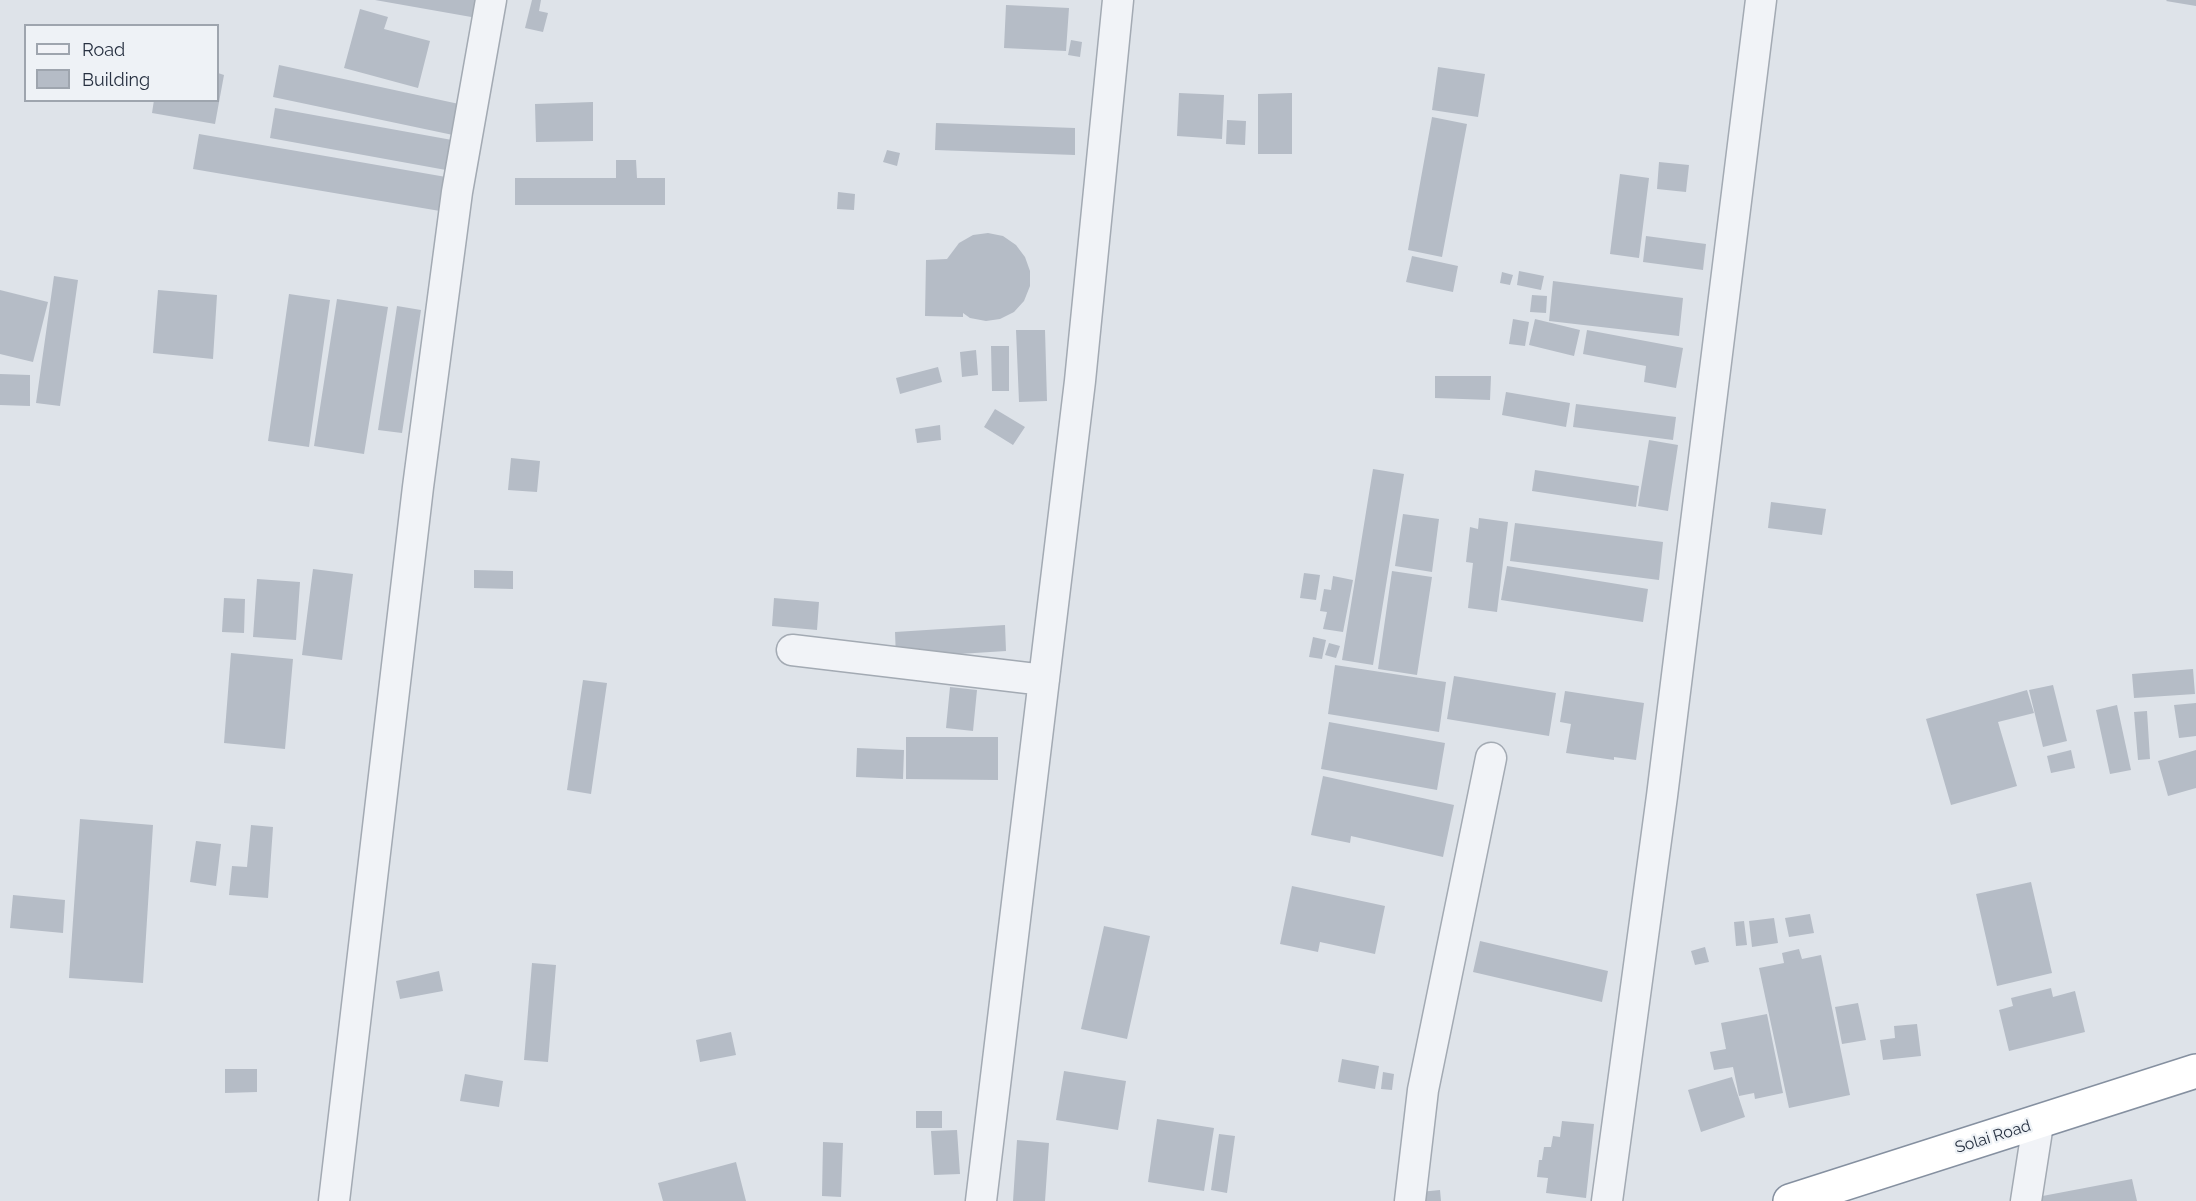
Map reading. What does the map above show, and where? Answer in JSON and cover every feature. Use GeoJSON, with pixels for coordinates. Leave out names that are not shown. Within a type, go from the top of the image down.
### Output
{"type":"FeatureCollection","features":[{"type":"Feature","properties":{"kind":"highway","name":"Solai Road"},"geometry":{"type":"LineString","coordinates":[[1790,1201],[2038,1124],[2196,1071]]}},
{"type":"Feature","properties":{"kind":"street"},"geometry":{"type":"LineString","coordinates":[[334,1201],[421,463],[457,192],[491,0]]}},
{"type":"Feature","properties":{"kind":"street"},"geometry":{"type":"LineString","coordinates":[[981,1201],[1080,381],[1118,0]]}},
{"type":"Feature","properties":{"kind":"street"},"geometry":{"type":"LineString","coordinates":[[1607,1201],[1662,796],[1761,0]]}},
{"type":"Feature","properties":{"kind":"street"},"geometry":{"type":"LineString","coordinates":[[792,650],[1044,680]]}},
{"type":"Feature","properties":{"kind":"street"},"geometry":{"type":"LineString","coordinates":[[1410,1201],[1422,1090],[1491,758]]}},
{"type":"Feature","properties":{"kind":"street"},"geometry":{"type":"LineString","coordinates":[[2026,1201],[2038,1124]]}},
{"type":"Feature","properties":{"kind":"building"},"geometry":{"type":"Polygon","coordinates":[[[375,0],[480,0],[477,18],[375,0]]]}},
{"type":"Feature","properties":{"kind":"building"},"geometry":{"type":"Polygon","coordinates":[[[532,0],[541,0],[539,11],[548,13],[543,32],[525,28],[532,0]]]}},
{"type":"Feature","properties":{"kind":"building"},"geometry":{"type":"Polygon","coordinates":[[[2196,0],[2196,6],[2166,1],[2196,0]]]}},
{"type":"Feature","properties":{"kind":"building"},"geometry":{"type":"Polygon","coordinates":[[[1006,5],[1069,8],[1066,51],[1004,48],[1006,5]]]}},
{"type":"Feature","properties":{"kind":"building"},"geometry":{"type":"Polygon","coordinates":[[[360,9],[388,17],[384,29],[430,41],[418,88],[344,68],[360,9]]]}},
{"type":"Feature","properties":{"kind":"building"},"geometry":{"type":"Polygon","coordinates":[[[1071,40],[1082,42],[1080,57],[1068,55],[1071,40]]]}},
{"type":"Feature","properties":{"kind":"building"},"geometry":{"type":"Polygon","coordinates":[[[279,65],[459,104],[453,135],[273,97],[279,65]]]}},
{"type":"Feature","properties":{"kind":"building"},"geometry":{"type":"Polygon","coordinates":[[[1438,67],[1485,74],[1478,117],[1432,110],[1438,67]]]}},
{"type":"Feature","properties":{"kind":"building"},"geometry":{"type":"Polygon","coordinates":[[[219,73],[224,75],[215,124],[152,113],[154,102],[219,102],[219,73]]]}},
{"type":"Feature","properties":{"kind":"building"},"geometry":{"type":"Polygon","coordinates":[[[1179,93],[1224,95],[1222,139],[1177,136],[1179,93]]]}},
{"type":"Feature","properties":{"kind":"building"},"geometry":{"type":"Polygon","coordinates":[[[1292,93],[1292,154],[1258,154],[1258,94],[1292,93]]]}},
{"type":"Feature","properties":{"kind":"building"},"geometry":{"type":"Polygon","coordinates":[[[593,102],[593,141],[536,142],[535,104],[593,102]]]}},
{"type":"Feature","properties":{"kind":"building"},"geometry":{"type":"Polygon","coordinates":[[[275,108],[452,140],[446,170],[270,138],[275,108]]]}},
{"type":"Feature","properties":{"kind":"building"},"geometry":{"type":"Polygon","coordinates":[[[1432,117],[1467,124],[1442,257],[1408,250],[1432,117]]]}},
{"type":"Feature","properties":{"kind":"building"},"geometry":{"type":"Polygon","coordinates":[[[1227,120],[1246,121],[1245,145],[1226,144],[1227,120]]]}},
{"type":"Feature","properties":{"kind":"building"},"geometry":{"type":"Polygon","coordinates":[[[936,123],[1075,128],[1075,155],[935,150],[936,123]]]}},
{"type":"Feature","properties":{"kind":"building"},"geometry":{"type":"Polygon","coordinates":[[[199,134],[446,177],[440,211],[193,169],[199,134]]]}},
{"type":"Feature","properties":{"kind":"building"},"geometry":{"type":"Polygon","coordinates":[[[887,150],[900,153],[897,166],[883,162],[887,150]]]}},
{"type":"Feature","properties":{"kind":"building"},"geometry":{"type":"Polygon","coordinates":[[[616,160],[636,160],[637,178],[665,178],[665,205],[515,205],[515,178],[616,178],[616,160]]]}},
{"type":"Feature","properties":{"kind":"building"},"geometry":{"type":"Polygon","coordinates":[[[1659,162],[1689,165],[1686,192],[1657,189],[1659,162]]]}},
{"type":"Feature","properties":{"kind":"building"},"geometry":{"type":"Polygon","coordinates":[[[1620,174],[1649,178],[1639,258],[1610,254],[1620,174]]]}},
{"type":"Feature","properties":{"kind":"building"},"geometry":{"type":"Polygon","coordinates":[[[838,192],[855,194],[854,210],[837,209],[838,192]]]}},
{"type":"Feature","properties":{"kind":"building"},"geometry":{"type":"Polygon","coordinates":[[[988,233],[1003,236],[1016,245],[1025,257],[1030,271],[1030,286],[1024,301],[1014,312],[1000,319],[986,321],[970,318],[963,313],[963,317],[925,316],[926,260],[947,259],[959,243],[973,235],[988,233]]]}},
{"type":"Feature","properties":{"kind":"building"},"geometry":{"type":"Polygon","coordinates":[[[1646,236],[1706,244],[1703,270],[1643,262],[1646,236]]]}},
{"type":"Feature","properties":{"kind":"building"},"geometry":{"type":"Polygon","coordinates":[[[1412,256],[1458,266],[1453,292],[1406,282],[1412,256]]]}},
{"type":"Feature","properties":{"kind":"building"},"geometry":{"type":"Polygon","coordinates":[[[1519,271],[1544,276],[1541,290],[1517,285],[1519,271]]]}},
{"type":"Feature","properties":{"kind":"building"},"geometry":{"type":"Polygon","coordinates":[[[1502,272],[1513,275],[1510,285],[1500,283],[1502,272]]]}},
{"type":"Feature","properties":{"kind":"building"},"geometry":{"type":"Polygon","coordinates":[[[54,276],[78,280],[60,406],[36,403],[54,276]]]}},
{"type":"Feature","properties":{"kind":"building"},"geometry":{"type":"Polygon","coordinates":[[[1553,281],[1683,298],[1679,336],[1549,321],[1553,281]]]}},
{"type":"Feature","properties":{"kind":"building"},"geometry":{"type":"Polygon","coordinates":[[[0,290],[48,302],[33,362],[0,354],[0,290]]]}},
{"type":"Feature","properties":{"kind":"building"},"geometry":{"type":"Polygon","coordinates":[[[158,290],[217,295],[213,359],[153,353],[158,290]]]}},
{"type":"Feature","properties":{"kind":"building"},"geometry":{"type":"Polygon","coordinates":[[[289,294],[330,300],[309,447],[268,441],[289,294]]]}},
{"type":"Feature","properties":{"kind":"building"},"geometry":{"type":"Polygon","coordinates":[[[1532,295],[1547,296],[1546,313],[1530,312],[1532,295]]]}},
{"type":"Feature","properties":{"kind":"building"},"geometry":{"type":"Polygon","coordinates":[[[337,299],[388,307],[364,454],[314,446],[337,299]]]}},
{"type":"Feature","properties":{"kind":"building"},"geometry":{"type":"Polygon","coordinates":[[[397,306],[421,310],[402,433],[378,430],[397,306]]]}},
{"type":"Feature","properties":{"kind":"building"},"geometry":{"type":"Polygon","coordinates":[[[1513,319],[1529,322],[1525,346],[1509,344],[1513,319]]]}},
{"type":"Feature","properties":{"kind":"building"},"geometry":{"type":"Polygon","coordinates":[[[1535,319],[1580,330],[1574,356],[1529,345],[1535,319]]]}},
{"type":"Feature","properties":{"kind":"building"},"geometry":{"type":"Polygon","coordinates":[[[1016,330],[1045,330],[1047,401],[1019,402],[1016,330]]]}},
{"type":"Feature","properties":{"kind":"building"},"geometry":{"type":"Polygon","coordinates":[[[1587,330],[1683,348],[1676,388],[1644,382],[1646,366],[1583,354],[1587,330]]]}},
{"type":"Feature","properties":{"kind":"building"},"geometry":{"type":"Polygon","coordinates":[[[991,346],[1009,346],[1009,391],[992,391],[991,346]]]}},
{"type":"Feature","properties":{"kind":"building"},"geometry":{"type":"Polygon","coordinates":[[[976,350],[978,375],[962,377],[960,352],[976,350]]]}},
{"type":"Feature","properties":{"kind":"building"},"geometry":{"type":"Polygon","coordinates":[[[938,367],[942,382],[900,394],[896,378],[938,367]]]}},
{"type":"Feature","properties":{"kind":"building"},"geometry":{"type":"Polygon","coordinates":[[[0,374],[30,375],[30,406],[0,405],[0,374]]]}},
{"type":"Feature","properties":{"kind":"building"},"geometry":{"type":"Polygon","coordinates":[[[1435,376],[1491,376],[1490,400],[1435,398],[1435,376]]]}},
{"type":"Feature","properties":{"kind":"building"},"geometry":{"type":"Polygon","coordinates":[[[1506,392],[1570,403],[1566,427],[1502,415],[1506,392]]]}},
{"type":"Feature","properties":{"kind":"building"},"geometry":{"type":"Polygon","coordinates":[[[1576,404],[1676,417],[1673,440],[1573,427],[1576,404]]]}},
{"type":"Feature","properties":{"kind":"building"},"geometry":{"type":"Polygon","coordinates":[[[995,409],[1025,427],[1013,445],[984,427],[995,409]]]}},
{"type":"Feature","properties":{"kind":"building"},"geometry":{"type":"Polygon","coordinates":[[[940,425],[941,440],[917,443],[915,429],[940,425]]]}},
{"type":"Feature","properties":{"kind":"building"},"geometry":{"type":"Polygon","coordinates":[[[1649,440],[1678,445],[1668,511],[1638,506],[1649,440]]]}},
{"type":"Feature","properties":{"kind":"building"},"geometry":{"type":"Polygon","coordinates":[[[511,458],[540,461],[537,492],[508,490],[511,458]]]}},
{"type":"Feature","properties":{"kind":"building"},"geometry":{"type":"Polygon","coordinates":[[[1373,469],[1404,474],[1373,665],[1342,660],[1373,469]]]}},
{"type":"Feature","properties":{"kind":"building"},"geometry":{"type":"Polygon","coordinates":[[[1535,470],[1639,486],[1636,507],[1532,491],[1535,470]]]}},
{"type":"Feature","properties":{"kind":"building"},"geometry":{"type":"Polygon","coordinates":[[[1771,502],[1826,509],[1822,535],[1768,528],[1771,502]]]}},
{"type":"Feature","properties":{"kind":"building"},"geometry":{"type":"Polygon","coordinates":[[[1403,514],[1439,519],[1432,572],[1395,566],[1403,514]]]}},
{"type":"Feature","properties":{"kind":"building"},"geometry":{"type":"Polygon","coordinates":[[[1479,518],[1508,522],[1497,612],[1468,608],[1473,563],[1466,562],[1470,527],[1478,529],[1479,518]]]}},
{"type":"Feature","properties":{"kind":"building"},"geometry":{"type":"Polygon","coordinates":[[[1515,523],[1663,542],[1659,580],[1510,561],[1515,523]]]}},
{"type":"Feature","properties":{"kind":"building"},"geometry":{"type":"Polygon","coordinates":[[[1507,566],[1648,589],[1643,622],[1501,600],[1507,566]]]}},
{"type":"Feature","properties":{"kind":"building"},"geometry":{"type":"Polygon","coordinates":[[[313,569],[353,574],[342,660],[302,655],[313,569]]]}},
{"type":"Feature","properties":{"kind":"building"},"geometry":{"type":"Polygon","coordinates":[[[474,570],[513,571],[513,589],[474,588],[474,570]]]}},
{"type":"Feature","properties":{"kind":"building"},"geometry":{"type":"Polygon","coordinates":[[[1392,571],[1432,577],[1417,675],[1378,669],[1392,571]]]}},
{"type":"Feature","properties":{"kind":"building"},"geometry":{"type":"Polygon","coordinates":[[[1304,573],[1320,575],[1316,600],[1300,598],[1304,573]]]}},
{"type":"Feature","properties":{"kind":"building"},"geometry":{"type":"Polygon","coordinates":[[[1333,576],[1353,580],[1343,632],[1323,629],[1327,612],[1320,611],[1324,589],[1331,590],[1333,576]]]}},
{"type":"Feature","properties":{"kind":"building"},"geometry":{"type":"Polygon","coordinates":[[[257,579],[300,582],[296,640],[253,637],[257,579]]]}},
{"type":"Feature","properties":{"kind":"building"},"geometry":{"type":"Polygon","coordinates":[[[224,598],[245,599],[244,633],[222,632],[224,598]]]}},
{"type":"Feature","properties":{"kind":"building"},"geometry":{"type":"Polygon","coordinates":[[[774,598],[819,602],[817,630],[772,626],[774,598]]]}},
{"type":"Feature","properties":{"kind":"building"},"geometry":{"type":"Polygon","coordinates":[[[1005,625],[1006,651],[896,658],[895,632],[1005,625]]]}},
{"type":"Feature","properties":{"kind":"building"},"geometry":{"type":"Polygon","coordinates":[[[1313,637],[1326,640],[1322,659],[1309,657],[1313,637]]]}},
{"type":"Feature","properties":{"kind":"building"},"geometry":{"type":"Polygon","coordinates":[[[1329,643],[1340,646],[1336,658],[1325,655],[1329,643]]]}},
{"type":"Feature","properties":{"kind":"building"},"geometry":{"type":"Polygon","coordinates":[[[231,653],[293,659],[285,749],[224,743],[231,653]]]}},
{"type":"Feature","properties":{"kind":"building"},"geometry":{"type":"Polygon","coordinates":[[[1335,665],[1446,682],[1439,732],[1328,714],[1335,665]]]}},
{"type":"Feature","properties":{"kind":"building"},"geometry":{"type":"Polygon","coordinates":[[[2193,669],[2195,694],[2134,698],[2132,674],[2193,669]]]}},
{"type":"Feature","properties":{"kind":"building"},"geometry":{"type":"Polygon","coordinates":[[[1454,676],[1556,693],[1549,736],[1447,719],[1454,676]]]}},
{"type":"Feature","properties":{"kind":"building"},"geometry":{"type":"Polygon","coordinates":[[[583,680],[607,683],[591,794],[567,790],[583,680]]]}},
{"type":"Feature","properties":{"kind":"building"},"geometry":{"type":"Polygon","coordinates":[[[2053,685],[2067,741],[2043,747],[2029,690],[2053,685]]]}},
{"type":"Feature","properties":{"kind":"building"},"geometry":{"type":"Polygon","coordinates":[[[950,687],[977,690],[973,731],[946,728],[950,687]]]}},
{"type":"Feature","properties":{"kind":"building"},"geometry":{"type":"Polygon","coordinates":[[[2027,690],[2034,713],[1998,722],[2017,786],[1951,805],[1926,719],[2027,690]]]}},
{"type":"Feature","properties":{"kind":"building"},"geometry":{"type":"Polygon","coordinates":[[[1565,691],[1644,703],[1636,760],[1614,757],[1614,760],[1566,753],[1571,724],[1560,722],[1565,691]]]}},
{"type":"Feature","properties":{"kind":"building"},"geometry":{"type":"Polygon","coordinates":[[[2196,703],[2196,736],[2179,738],[2174,705],[2196,703]]]}},
{"type":"Feature","properties":{"kind":"building"},"geometry":{"type":"Polygon","coordinates":[[[2117,705],[2131,770],[2110,774],[2096,710],[2117,705]]]}},
{"type":"Feature","properties":{"kind":"building"},"geometry":{"type":"Polygon","coordinates":[[[2147,711],[2150,759],[2138,760],[2134,712],[2147,711]]]}},
{"type":"Feature","properties":{"kind":"building"},"geometry":{"type":"Polygon","coordinates":[[[1329,722],[1445,743],[1437,790],[1321,769],[1329,722]]]}},
{"type":"Feature","properties":{"kind":"building"},"geometry":{"type":"Polygon","coordinates":[[[906,737],[998,737],[998,780],[906,779],[906,737]]]}},
{"type":"Feature","properties":{"kind":"building"},"geometry":{"type":"Polygon","coordinates":[[[857,748],[904,750],[903,779],[856,777],[857,748]]]}},
{"type":"Feature","properties":{"kind":"building"},"geometry":{"type":"Polygon","coordinates":[[[2071,750],[2075,768],[2051,773],[2047,756],[2071,750]]]}},
{"type":"Feature","properties":{"kind":"building"},"geometry":{"type":"Polygon","coordinates":[[[2196,750],[2196,788],[2168,796],[2158,761],[2196,750]]]}},
{"type":"Feature","properties":{"kind":"building"},"geometry":{"type":"Polygon","coordinates":[[[1323,776],[1454,805],[1443,857],[1351,836],[1350,843],[1311,835],[1323,776]]]}},
{"type":"Feature","properties":{"kind":"building"},"geometry":{"type":"Polygon","coordinates":[[[80,819],[153,825],[143,983],[69,978],[80,819]]]}},
{"type":"Feature","properties":{"kind":"building"},"geometry":{"type":"Polygon","coordinates":[[[251,825],[273,827],[268,898],[229,895],[232,866],[247,867],[251,825]]]}},
{"type":"Feature","properties":{"kind":"building"},"geometry":{"type":"Polygon","coordinates":[[[196,841],[221,844],[216,886],[190,882],[196,841]]]}},
{"type":"Feature","properties":{"kind":"building"},"geometry":{"type":"Polygon","coordinates":[[[2031,882],[2052,973],[1997,986],[1976,894],[2031,882]]]}},
{"type":"Feature","properties":{"kind":"building"},"geometry":{"type":"Polygon","coordinates":[[[1292,886],[1385,906],[1375,954],[1320,942],[1318,952],[1280,944],[1292,886]]]}},
{"type":"Feature","properties":{"kind":"building"},"geometry":{"type":"Polygon","coordinates":[[[13,895],[65,900],[63,933],[10,928],[13,895]]]}},
{"type":"Feature","properties":{"kind":"building"},"geometry":{"type":"Polygon","coordinates":[[[1810,914],[1814,933],[1789,937],[1785,918],[1810,914]]]}},
{"type":"Feature","properties":{"kind":"building"},"geometry":{"type":"Polygon","coordinates":[[[1774,918],[1778,943],[1752,947],[1749,921],[1774,918]]]}},
{"type":"Feature","properties":{"kind":"building"},"geometry":{"type":"Polygon","coordinates":[[[1744,921],[1747,945],[1736,946],[1734,922],[1744,921]]]}},
{"type":"Feature","properties":{"kind":"building"},"geometry":{"type":"Polygon","coordinates":[[[1104,926],[1150,936],[1127,1039],[1081,1029],[1104,926]]]}},
{"type":"Feature","properties":{"kind":"building"},"geometry":{"type":"Polygon","coordinates":[[[1480,941],[1608,971],[1602,1002],[1473,972],[1480,941]]]}},
{"type":"Feature","properties":{"kind":"building"},"geometry":{"type":"Polygon","coordinates":[[[1705,947],[1709,962],[1695,965],[1691,951],[1705,947]]]}},
{"type":"Feature","properties":{"kind":"building"},"geometry":{"type":"Polygon","coordinates":[[[1799,949],[1802,959],[1821,955],[1850,1095],[1789,1108],[1759,968],[1784,963],[1782,953],[1799,949]]]}},
{"type":"Feature","properties":{"kind":"building"},"geometry":{"type":"Polygon","coordinates":[[[532,963],[556,965],[548,1062],[524,1060],[532,963]]]}},
{"type":"Feature","properties":{"kind":"building"},"geometry":{"type":"Polygon","coordinates":[[[439,971],[443,991],[400,999],[396,981],[439,971]]]}},
{"type":"Feature","properties":{"kind":"building"},"geometry":{"type":"Polygon","coordinates":[[[2051,988],[2053,997],[2075,991],[2085,1032],[2009,1051],[1999,1010],[2013,1006],[2011,998],[2051,988]]]}},
{"type":"Feature","properties":{"kind":"building"},"geometry":{"type":"Polygon","coordinates":[[[1858,1003],[1866,1040],[1842,1044],[1835,1007],[1858,1003]]]}},
{"type":"Feature","properties":{"kind":"building"},"geometry":{"type":"Polygon","coordinates":[[[1767,1014],[1783,1093],[1755,1099],[1754,1093],[1739,1096],[1733,1067],[1714,1070],[1710,1052],[1726,1049],[1721,1023],[1767,1014]]]}},
{"type":"Feature","properties":{"kind":"building"},"geometry":{"type":"Polygon","coordinates":[[[1917,1024],[1921,1056],[1883,1060],[1880,1040],[1895,1038],[1894,1026],[1917,1024]]]}},
{"type":"Feature","properties":{"kind":"building"},"geometry":{"type":"Polygon","coordinates":[[[731,1032],[736,1055],[700,1062],[696,1040],[731,1032]]]}},
{"type":"Feature","properties":{"kind":"building"},"geometry":{"type":"Polygon","coordinates":[[[1342,1059],[1379,1066],[1375,1089],[1338,1082],[1342,1059]]]}},
{"type":"Feature","properties":{"kind":"building"},"geometry":{"type":"Polygon","coordinates":[[[225,1069],[257,1069],[257,1092],[225,1093],[225,1069]]]}},
{"type":"Feature","properties":{"kind":"building"},"geometry":{"type":"Polygon","coordinates":[[[1064,1071],[1126,1081],[1118,1130],[1056,1120],[1064,1071]]]}},
{"type":"Feature","properties":{"kind":"building"},"geometry":{"type":"Polygon","coordinates":[[[1383,1072],[1394,1074],[1392,1090],[1381,1089],[1383,1072]]]}},
{"type":"Feature","properties":{"kind":"building"},"geometry":{"type":"Polygon","coordinates":[[[465,1074],[503,1081],[499,1107],[460,1101],[465,1074]]]}},
{"type":"Feature","properties":{"kind":"building"},"geometry":{"type":"Polygon","coordinates":[[[1732,1077],[1745,1117],[1701,1132],[1688,1090],[1732,1077]]]}},
{"type":"Feature","properties":{"kind":"building"},"geometry":{"type":"Polygon","coordinates":[[[916,1111],[942,1111],[942,1128],[916,1128],[916,1111]]]}},
{"type":"Feature","properties":{"kind":"building"},"geometry":{"type":"Polygon","coordinates":[[[1157,1119],[1214,1128],[1204,1191],[1148,1182],[1157,1119]]]}},
{"type":"Feature","properties":{"kind":"building"},"geometry":{"type":"Polygon","coordinates":[[[1562,1121],[1594,1124],[1586,1198],[1546,1193],[1548,1178],[1537,1177],[1539,1160],[1542,1160],[1544,1147],[1551,1147],[1553,1136],[1560,1137],[1562,1121]]]}},
{"type":"Feature","properties":{"kind":"building"},"geometry":{"type":"Polygon","coordinates":[[[957,1130],[960,1174],[934,1175],[931,1131],[957,1130]]]}},
{"type":"Feature","properties":{"kind":"building"},"geometry":{"type":"Polygon","coordinates":[[[1219,1134],[1235,1136],[1227,1193],[1211,1190],[1219,1134]]]}},
{"type":"Feature","properties":{"kind":"building"},"geometry":{"type":"Polygon","coordinates":[[[1017,1140],[1049,1143],[1045,1201],[1013,1201],[1017,1140]]]}},
{"type":"Feature","properties":{"kind":"building"},"geometry":{"type":"Polygon","coordinates":[[[823,1142],[843,1143],[841,1197],[822,1196],[823,1142]]]}},
{"type":"Feature","properties":{"kind":"building"},"geometry":{"type":"Polygon","coordinates":[[[736,1162],[746,1201],[663,1201],[658,1183],[736,1162]]]}},
{"type":"Feature","properties":{"kind":"building"},"geometry":{"type":"Polygon","coordinates":[[[2132,1179],[2137,1201],[2032,1201],[2032,1198],[2132,1179]]]}},
{"type":"Feature","properties":{"kind":"building"},"geometry":{"type":"Polygon","coordinates":[[[1440,1190],[1441,1201],[1421,1201],[1420,1192],[1440,1190]]]}}]}
